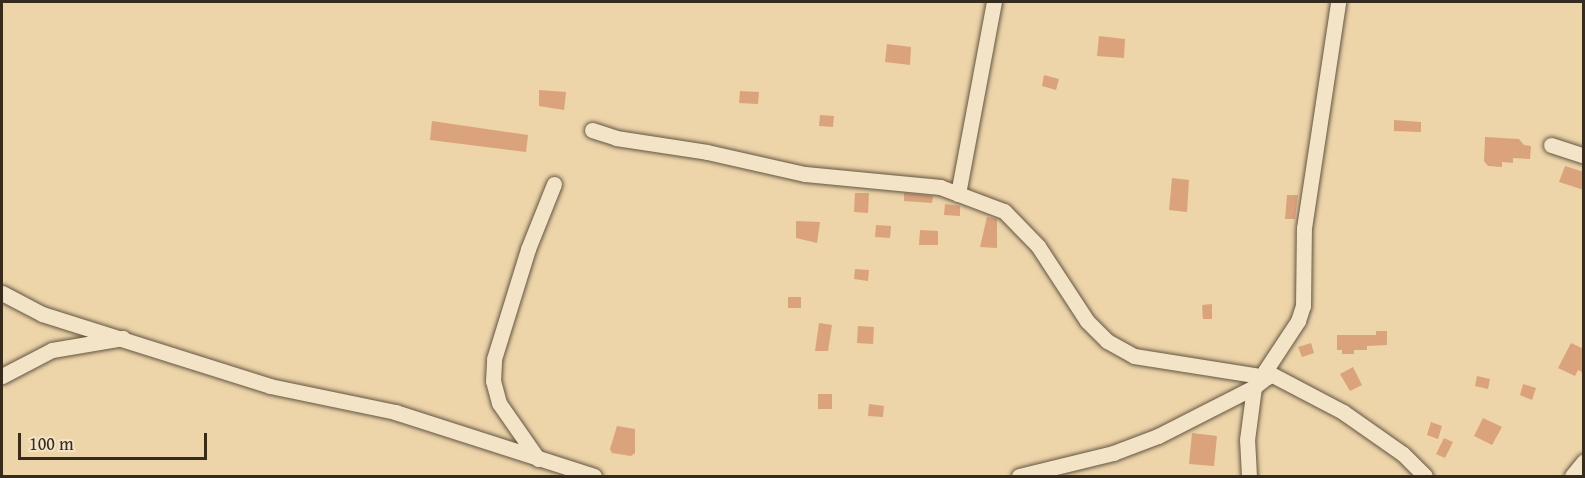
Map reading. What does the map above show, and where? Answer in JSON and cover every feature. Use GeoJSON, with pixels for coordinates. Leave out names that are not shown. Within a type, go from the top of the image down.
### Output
{"type":"FeatureCollection","features":[{"type":"Feature","properties":{"kind":"street"},"geometry":{"type":"LineString","coordinates":[[958,194],[994,2]]}},
{"type":"Feature","properties":{"kind":"street"},"geometry":{"type":"LineString","coordinates":[[1019,477],[1113,453],[1158,436],[1254,387],[1266,374],[1298,321],[1303,306],[1306,286],[1302,244],[1338,2]]}},
{"type":"Feature","properties":{"kind":"street"},"geometry":{"type":"LineString","coordinates":[[592,130],[616,138],[707,152],[805,174],[865,182],[914,182],[958,194],[1004,211],[1058,273],[1087,321],[1107,341],[1134,356],[1266,374],[1343,412],[1403,454],[1425,477]]}},
{"type":"Feature","properties":{"kind":"street"},"geometry":{"type":"LineString","coordinates":[[1551,145],[1584,156]]}},
{"type":"Feature","properties":{"kind":"street"},"geometry":{"type":"LineString","coordinates":[[538,459],[498,403],[493,381],[494,359],[528,249],[554,184]]}},
{"type":"Feature","properties":{"kind":"street"},"geometry":{"type":"LineString","coordinates":[[2,293],[42,314],[126,338],[270,386],[395,412],[594,477]]}},
{"type":"Feature","properties":{"kind":"street"},"geometry":{"type":"LineString","coordinates":[[2,376],[52,350],[126,338]]}},
{"type":"Feature","properties":{"kind":"street"},"geometry":{"type":"LineString","coordinates":[[1249,477],[1247,440],[1254,387]]}},
{"type":"Feature","properties":{"kind":"street"},"geometry":{"type":"LineString","coordinates":[[1572,477],[1584,461]]}},
{"type":"Feature","properties":{"kind":"building"},"geometry":{"type":"Polygon","coordinates":[[[1099,36],[1125,39],[1124,58],[1097,56],[1099,36]]]}},
{"type":"Feature","properties":{"kind":"building"},"geometry":{"type":"Polygon","coordinates":[[[887,44],[911,47],[910,65],[885,62],[887,44]]]}},
{"type":"Feature","properties":{"kind":"building"},"geometry":{"type":"Polygon","coordinates":[[[1044,75],[1059,79],[1056,90],[1042,86],[1044,75]]]}},
{"type":"Feature","properties":{"kind":"building"},"geometry":{"type":"Polygon","coordinates":[[[539,90],[566,92],[564,110],[539,106],[539,90]]]}},
{"type":"Feature","properties":{"kind":"building"},"geometry":{"type":"Polygon","coordinates":[[[740,91],[759,92],[758,104],[739,103],[740,91]]]}},
{"type":"Feature","properties":{"kind":"building"},"geometry":{"type":"Polygon","coordinates":[[[820,115],[834,116],[833,127],[819,126],[820,115]]]}},
{"type":"Feature","properties":{"kind":"building"},"geometry":{"type":"Polygon","coordinates":[[[1394,120],[1421,122],[1421,132],[1394,131],[1394,120]]]}},
{"type":"Feature","properties":{"kind":"building"},"geometry":{"type":"Polygon","coordinates":[[[432,121],[528,135],[526,152],[430,140],[432,121]]]}},
{"type":"Feature","properties":{"kind":"building"},"geometry":{"type":"Polygon","coordinates":[[[1485,137],[1519,139],[1524,145],[1531,146],[1530,159],[1513,158],[1513,163],[1502,162],[1502,167],[1488,166],[1484,161],[1485,137]]]}},
{"type":"Feature","properties":{"kind":"building"},"geometry":{"type":"Polygon","coordinates":[[[1565,166],[1584,172],[1584,190],[1559,182],[1565,166]]]}},
{"type":"Feature","properties":{"kind":"building"},"geometry":{"type":"Polygon","coordinates":[[[1172,178],[1189,180],[1187,212],[1169,210],[1172,178]]]}},
{"type":"Feature","properties":{"kind":"building"},"geometry":{"type":"Polygon","coordinates":[[[855,193],[869,193],[868,213],[854,212],[855,193]]]}},
{"type":"Feature","properties":{"kind":"building"},"geometry":{"type":"Polygon","coordinates":[[[904,193],[933,196],[932,203],[904,201],[904,193]]]}},
{"type":"Feature","properties":{"kind":"building"},"geometry":{"type":"Polygon","coordinates":[[[1287,195],[1298,195],[1295,219],[1285,219],[1287,195]]]}},
{"type":"Feature","properties":{"kind":"building"},"geometry":{"type":"Polygon","coordinates":[[[945,204],[960,206],[960,216],[944,215],[945,204]]]}},
{"type":"Feature","properties":{"kind":"building"},"geometry":{"type":"Polygon","coordinates":[[[987,217],[997,219],[997,248],[980,247],[987,217]]]}},
{"type":"Feature","properties":{"kind":"building"},"geometry":{"type":"Polygon","coordinates":[[[796,221],[820,222],[817,243],[796,238],[796,221]]]}},
{"type":"Feature","properties":{"kind":"building"},"geometry":{"type":"Polygon","coordinates":[[[876,225],[891,226],[890,238],[875,237],[876,225]]]}},
{"type":"Feature","properties":{"kind":"building"},"geometry":{"type":"Polygon","coordinates":[[[920,230],[938,231],[938,245],[919,245],[920,230]]]}},
{"type":"Feature","properties":{"kind":"building"},"geometry":{"type":"Polygon","coordinates":[[[855,269],[869,270],[868,281],[854,279],[855,269]]]}},
{"type":"Feature","properties":{"kind":"building"},"geometry":{"type":"Polygon","coordinates":[[[788,297],[801,297],[801,308],[788,308],[788,297]]]}},
{"type":"Feature","properties":{"kind":"building"},"geometry":{"type":"Polygon","coordinates":[[[1212,304],[1212,319],[1203,319],[1202,305],[1212,304]]]}},
{"type":"Feature","properties":{"kind":"building"},"geometry":{"type":"Polygon","coordinates":[[[819,323],[832,325],[828,351],[815,351],[819,323]]]}},
{"type":"Feature","properties":{"kind":"building"},"geometry":{"type":"Polygon","coordinates":[[[858,326],[874,327],[873,344],[857,343],[858,326]]]}},
{"type":"Feature","properties":{"kind":"building"},"geometry":{"type":"Polygon","coordinates":[[[1376,331],[1387,331],[1387,345],[1367,346],[1367,350],[1354,350],[1354,354],[1342,354],[1342,350],[1337,350],[1337,335],[1376,335],[1376,331]]]}},
{"type":"Feature","properties":{"kind":"building"},"geometry":{"type":"Polygon","coordinates":[[[1311,343],[1314,353],[1302,357],[1298,347],[1311,343]]]}},
{"type":"Feature","properties":{"kind":"building"},"geometry":{"type":"Polygon","coordinates":[[[1571,343],[1584,349],[1584,373],[1578,370],[1575,376],[1558,368],[1571,343]]]}},
{"type":"Feature","properties":{"kind":"building"},"geometry":{"type":"Polygon","coordinates":[[[1353,367],[1362,385],[1350,391],[1340,374],[1353,367]]]}},
{"type":"Feature","properties":{"kind":"building"},"geometry":{"type":"Polygon","coordinates":[[[1477,376],[1490,379],[1488,389],[1475,386],[1477,376]]]}},
{"type":"Feature","properties":{"kind":"building"},"geometry":{"type":"Polygon","coordinates":[[[1523,384],[1536,388],[1532,400],[1520,395],[1523,384]]]}},
{"type":"Feature","properties":{"kind":"building"},"geometry":{"type":"Polygon","coordinates":[[[818,394],[832,394],[832,409],[818,409],[818,394]]]}},
{"type":"Feature","properties":{"kind":"building"},"geometry":{"type":"Polygon","coordinates":[[[869,404],[884,406],[883,417],[868,416],[869,404]]]}},
{"type":"Feature","properties":{"kind":"building"},"geometry":{"type":"Polygon","coordinates":[[[1483,418],[1502,427],[1492,445],[1474,436],[1483,418]]]}},
{"type":"Feature","properties":{"kind":"building"},"geometry":{"type":"Polygon","coordinates":[[[1431,422],[1442,426],[1438,439],[1427,435],[1431,422]]]}},
{"type":"Feature","properties":{"kind":"building"},"geometry":{"type":"Polygon","coordinates":[[[617,426],[635,429],[635,453],[631,456],[612,453],[610,449],[617,426]]]}},
{"type":"Feature","properties":{"kind":"building"},"geometry":{"type":"Polygon","coordinates":[[[1192,433],[1217,436],[1214,466],[1189,464],[1192,433]]]}},
{"type":"Feature","properties":{"kind":"building"},"geometry":{"type":"Polygon","coordinates":[[[1444,438],[1453,442],[1445,458],[1436,454],[1444,438]]]}}]}
